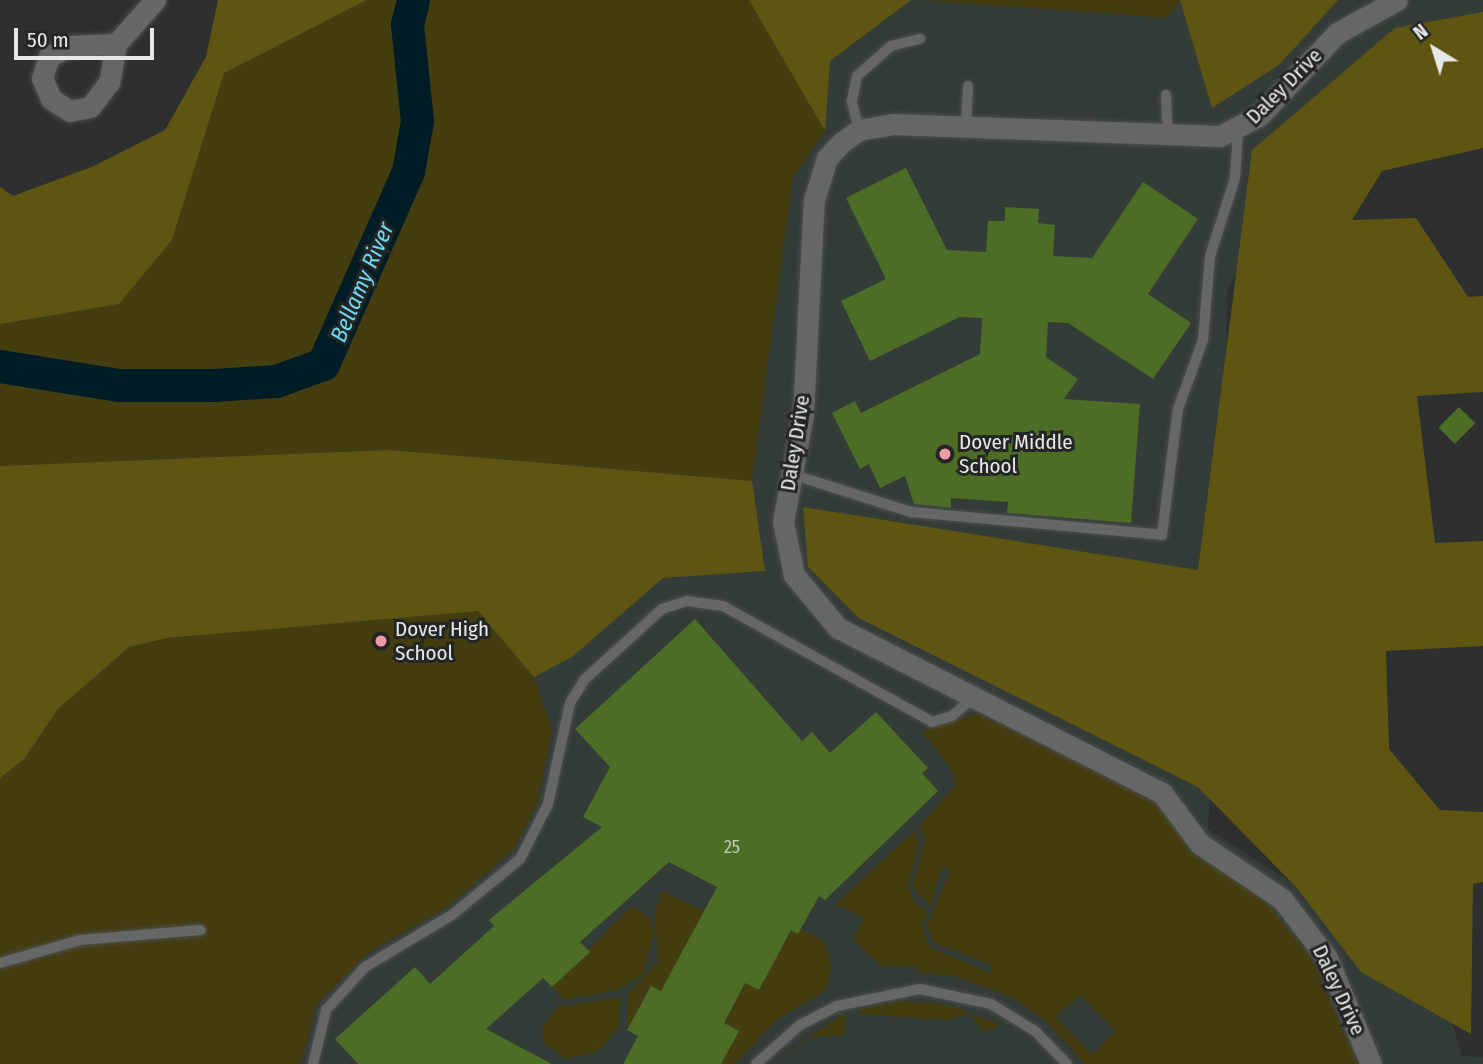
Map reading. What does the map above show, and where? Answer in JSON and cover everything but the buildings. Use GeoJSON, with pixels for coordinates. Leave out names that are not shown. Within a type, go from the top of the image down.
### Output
{"type":"FeatureCollection","features":[{"type":"Feature","properties":{"kind":"street"},"geometry":{"type":"LineString","coordinates":[[116,44],[155,0]]}},
{"type":"Feature","properties":{"kind":"street","name":"Daley Drive"},"geometry":{"type":"LineString","coordinates":[[1371,1064],[1327,958],[1282,899],[1200,844],[1162,793],[852,636],[813,605],[794,575],[784,540],[791,474],[803,414],[814,200],[827,158],[859,130],[966,126],[1168,138],[1238,131],[1279,98],[1337,33],[1397,0]]}},
{"type":"Feature","properties":{"kind":"lane"},"geometry":{"type":"LineString","coordinates":[[859,130],[852,100],[857,76],[883,51],[920,38]]}},
{"type":"Feature","properties":{"kind":"lane"},"geometry":{"type":"LineString","coordinates":[[966,126],[968,86]]}},
{"type":"Feature","properties":{"kind":"lane"},"geometry":{"type":"LineString","coordinates":[[1166,95],[1168,138]]}},
{"type":"Feature","properties":{"kind":"lane"},"geometry":{"type":"LineString","coordinates":[[791,474],[911,512],[1162,535],[1178,409],[1203,340],[1210,256],[1236,178],[1238,131]]}},
{"type":"Feature","properties":{"kind":"lane"},"geometry":{"type":"LineString","coordinates":[[313,1064],[326,1010],[365,967],[452,915],[520,859],[546,811],[570,703],[585,679],[662,609],[687,601],[723,606],[932,722],[952,716],[973,698]]}},
{"type":"Feature","properties":{"kind":"lane"},"geometry":{"type":"LineString","coordinates":[[0,963],[80,940],[201,930]]}},
{"type":"Feature","properties":{"kind":"lane"},"geometry":{"type":"LineString","coordinates":[[756,1064],[800,1025],[837,1006],[920,989],[991,1004],[1035,1031],[1068,1064]]}},
{"type":"Feature","properties":{"kind":"shaded area"},"geometry":{"type":"Polygon","coordinates":[[[218,0],[367,0],[224,73],[172,240],[119,304],[0,324],[0,187],[13,196],[94,166],[165,130],[206,57],[218,0]]]}},
{"type":"Feature","properties":{"kind":"shaded area"},"geometry":{"type":"Polygon","coordinates":[[[367,0],[749,0],[825,131],[793,177],[752,481],[390,450],[0,466],[0,324],[119,304],[172,239],[224,73],[367,0]]]}},
{"type":"Feature","properties":{"kind":"shaded area"},"geometry":{"type":"Polygon","coordinates":[[[749,0],[911,0],[830,61],[825,131],[749,0]]]}},
{"type":"Feature","properties":{"kind":"shaded area","name":"Dover High School"},"geometry":{"type":"Polygon","coordinates":[[[763,0],[1483,0],[1483,140],[1306,138],[1227,291],[1222,574],[1208,829],[1297,886],[1399,831],[1462,1056],[1483,1057],[1483,1064],[0,1064],[0,572],[763,0]]]}},
{"type":"Feature","properties":{"kind":"shaded area"},"geometry":{"type":"Polygon","coordinates":[[[923,0],[1180,0],[1180,1],[1167,18],[923,0]]]}},
{"type":"Feature","properties":{"kind":"shaded area"},"geometry":{"type":"Polygon","coordinates":[[[1180,0],[1338,0],[1279,65],[1212,108],[1180,0]]]}},
{"type":"Feature","properties":{"kind":"shaded area"},"geometry":{"type":"Polygon","coordinates":[[[1483,12],[1483,148],[1382,171],[1352,220],[1416,218],[1468,297],[1483,296],[1483,392],[1417,396],[1435,543],[1483,541],[1483,646],[1386,651],[1389,749],[1440,810],[1483,812],[1483,882],[1473,884],[1471,1034],[1361,972],[1297,888],[1198,787],[859,618],[808,567],[803,507],[1198,570],[1252,150],[1395,28],[1483,12]]]}},
{"type":"Feature","properties":{"kind":"shaded area"},"geometry":{"type":"Polygon","coordinates":[[[390,450],[752,481],[765,571],[663,578],[572,657],[534,677],[478,611],[167,638],[129,647],[58,709],[24,759],[0,778],[0,466],[390,450]]]}},
{"type":"Feature","properties":{"kind":"shaded area"},"geometry":{"type":"Polygon","coordinates":[[[478,611],[534,677],[552,730],[537,805],[513,850],[445,909],[372,950],[316,1006],[301,1064],[0,1064],[0,778],[24,759],[58,709],[129,648],[167,638],[478,611]]]}},
{"type":"Feature","properties":{"kind":"shaded area"},"geometry":{"type":"Polygon","coordinates":[[[977,713],[1147,796],[1163,807],[1191,852],[1265,900],[1311,957],[1358,1064],[1085,1064],[1045,1020],[1011,997],[956,976],[919,973],[919,967],[882,967],[853,940],[864,918],[836,904],[915,830],[919,842],[908,887],[915,903],[928,911],[922,927],[930,947],[990,973],[992,965],[934,943],[930,934],[927,926],[950,870],[942,867],[930,907],[913,886],[925,839],[919,827],[955,786],[953,772],[922,731],[977,713]],[[1080,995],[1056,1017],[1092,1055],[1116,1031],[1080,995]]]}},
{"type":"Feature","properties":{"kind":"shaded area"},"geometry":{"type":"Polygon","coordinates":[[[662,891],[704,911],[661,991],[650,986],[627,1030],[628,992],[658,962],[655,912],[662,891]]]}},
{"type":"Feature","properties":{"kind":"shaded area"},"geometry":{"type":"Polygon","coordinates":[[[631,907],[650,917],[654,933],[643,974],[619,990],[564,1000],[552,987],[631,907]]]}},
{"type":"Feature","properties":{"kind":"shaded area"},"geometry":{"type":"Polygon","coordinates":[[[801,929],[825,942],[832,968],[824,992],[779,1018],[734,1064],[721,1064],[738,1031],[724,1023],[745,983],[759,990],[791,930],[801,929]]]}},
{"type":"Feature","properties":{"kind":"shaded area"},"geometry":{"type":"Polygon","coordinates":[[[620,997],[619,1027],[599,1051],[567,1059],[544,1043],[542,1028],[557,1007],[620,997]]]}},
{"type":"Feature","properties":{"kind":"shaded area"},"geometry":{"type":"Polygon","coordinates":[[[900,1001],[950,1005],[1001,1025],[983,1032],[970,1013],[949,1020],[859,1014],[859,1009],[900,1001]]]}},
{"type":"Feature","properties":{"kind":"shaded area"},"geometry":{"type":"Polygon","coordinates":[[[845,1013],[845,1035],[812,1037],[770,1064],[845,1013]]]}},
{"type":"Feature","properties":{"kind":"waterway","name":"Bellamy River"},"geometry":{"type":"LineString","coordinates":[[0,366],[118,385],[214,385],[276,381],[323,364],[408,171],[417,121],[407,24],[413,0]]}},
{"type":"Feature","properties":{"kind":"place","name":"Dover Middle School"},"geometry":{"type":"Point","coordinates":[945,454]}},
{"type":"Feature","properties":{"kind":"place","name":"Dover High School"},"geometry":{"type":"Point","coordinates":[381,641]}}]}
